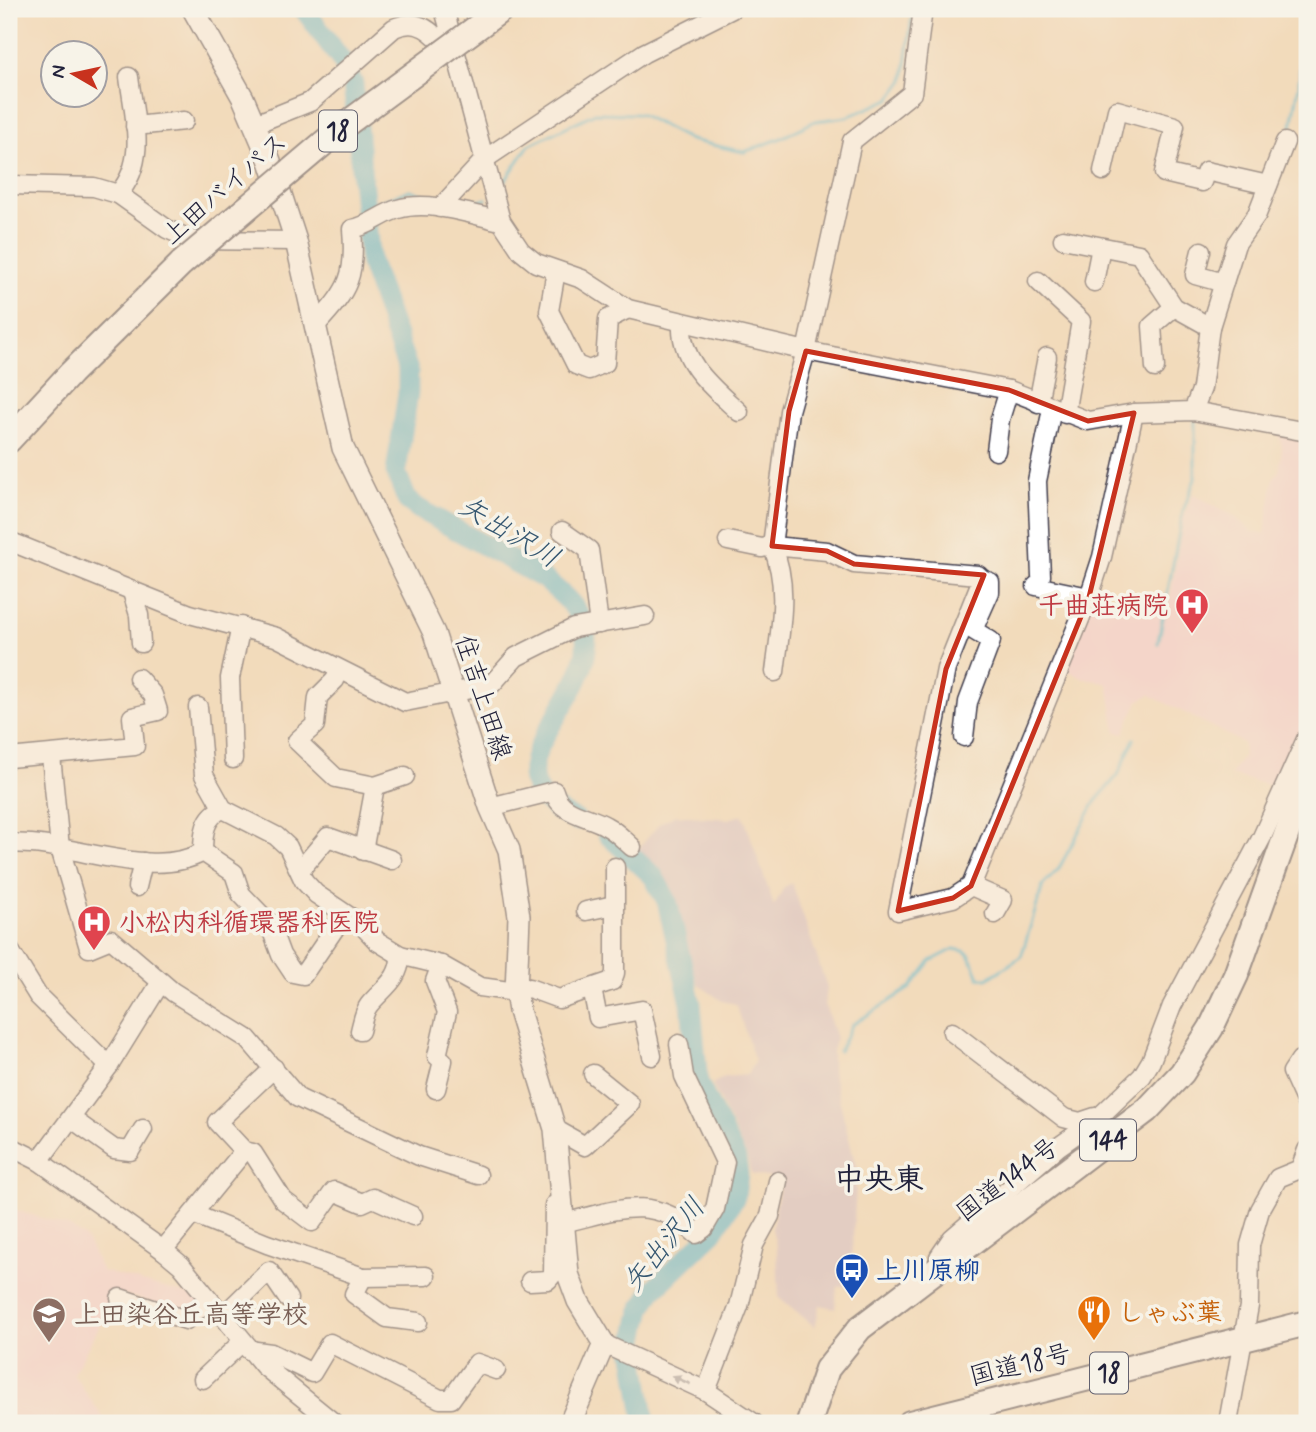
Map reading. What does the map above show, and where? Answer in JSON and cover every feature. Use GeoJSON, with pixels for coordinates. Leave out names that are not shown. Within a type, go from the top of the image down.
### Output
{"type":"FeatureCollection","features":[{"type":"Feature","properties":{"kind":"highway","name":"上田バイパス"},"geometry":{"type":"LineString","coordinates":[[9,440],[71,373],[182,263],[345,125],[502,9]]}},
{"type":"Feature","properties":{"kind":"highway","name":"国道144号"},"geometry":{"type":"LineString","coordinates":[[809,1423],[818,1389],[841,1349],[860,1328],[1147,1110],[1182,1073],[1211,1028],[1236,975],[1307,777]]}},
{"type":"Feature","properties":{"kind":"highway","name":"国道18号"},"geometry":{"type":"LineString","coordinates":[[910,1423],[1307,1323]]}},
{"type":"Feature","properties":{"kind":"main road","name":"住吉上田線"},"geometry":{"type":"LineString","coordinates":[[193,9],[255,124],[296,241],[317,324],[343,448],[434,634],[490,807],[509,850],[519,916],[516,992],[519,1011],[555,1129],[563,1229],[572,1287],[604,1344]]}},
{"type":"Feature","properties":{"kind":"main road"},"geometry":{"type":"LineString","coordinates":[[570,1423],[604,1344]]}},
{"type":"Feature","properties":{"kind":"street"},"geometry":{"type":"LineString","coordinates":[[444,9],[501,221],[521,251],[536,263],[582,279],[628,309],[806,351],[1009,390],[1088,421],[1134,413],[1193,411],[1307,432]]}},
{"type":"Feature","properties":{"kind":"street"},"geometry":{"type":"LineString","coordinates":[[440,208],[485,159],[645,53],[732,9]]}},
{"type":"Feature","properties":{"kind":"street"},"geometry":{"type":"LineString","coordinates":[[775,671],[783,583],[780,564],[772,546],[789,411],[806,351],[852,141],[912,93],[923,9]]}},
{"type":"Feature","properties":{"kind":"street"},"geometry":{"type":"LineString","coordinates":[[255,124],[310,103],[394,28],[413,22],[426,27],[460,61]]}},
{"type":"Feature","properties":{"kind":"street"},"geometry":{"type":"LineString","coordinates":[[118,194],[128,183],[137,164],[129,77]]}},
{"type":"Feature","properties":{"kind":"street"},"geometry":{"type":"LineString","coordinates":[[1103,172],[1117,110],[1175,126],[1164,173],[1202,182],[1206,171],[1268,186]]}},
{"type":"Feature","properties":{"kind":"street"},"geometry":{"type":"LineString","coordinates":[[135,125],[184,121]]}},
{"type":"Feature","properties":{"kind":"street"},"geometry":{"type":"LineString","coordinates":[[1193,411],[1202,388],[1210,327],[1236,244],[1257,214],[1285,142]]}},
{"type":"Feature","properties":{"kind":"street"},"geometry":{"type":"LineString","coordinates":[[9,185],[94,187],[118,194],[167,229],[192,240],[296,241]]}},
{"type":"Feature","properties":{"kind":"street"},"geometry":{"type":"LineString","coordinates":[[317,324],[345,292],[355,258],[352,229],[399,209],[440,208],[501,221]]}},
{"type":"Feature","properties":{"kind":"street"},"geometry":{"type":"LineString","coordinates":[[1063,239],[1139,254],[1174,307],[1210,327]]}},
{"type":"Feature","properties":{"kind":"street"},"geometry":{"type":"LineString","coordinates":[[1094,282],[1101,247]]}},
{"type":"Feature","properties":{"kind":"street"},"geometry":{"type":"LineString","coordinates":[[1201,251],[1195,275],[1224,283]]}},
{"type":"Feature","properties":{"kind":"street"},"geometry":{"type":"LineString","coordinates":[[556,271],[549,311],[576,365],[589,369],[605,363],[608,319],[628,309]]}},
{"type":"Feature","properties":{"kind":"street"},"geometry":{"type":"LineString","coordinates":[[1038,281],[1081,321],[1052,409],[1037,481],[1039,581],[1088,597]]}},
{"type":"Feature","properties":{"kind":"street"},"geometry":{"type":"LineString","coordinates":[[1155,368],[1152,326],[1174,307]]}},
{"type":"Feature","properties":{"kind":"street"},"geometry":{"type":"LineString","coordinates":[[682,322],[685,347],[691,363],[739,412]]}},
{"type":"Feature","properties":{"kind":"street"},"geometry":{"type":"LineString","coordinates":[[1047,357],[1052,409]]}},
{"type":"Feature","properties":{"kind":"street"},"geometry":{"type":"LineString","coordinates":[[996,451],[1000,418],[1009,390]]}},
{"type":"Feature","properties":{"kind":"street"},"geometry":{"type":"LineString","coordinates":[[982,579],[946,669],[898,911],[953,898],[971,886],[1102,557],[1134,413]]}},
{"type":"Feature","properties":{"kind":"street"},"geometry":{"type":"LineString","coordinates":[[562,531],[589,550],[598,624]]}},
{"type":"Feature","properties":{"kind":"street"},"geometry":{"type":"LineString","coordinates":[[9,541],[132,593],[190,614],[276,637],[405,702],[491,685],[516,657],[575,628],[645,616]]}},
{"type":"Feature","properties":{"kind":"street"},"geometry":{"type":"LineString","coordinates":[[728,541],[762,548],[772,546],[827,551],[854,564],[978,575],[990,582],[990,592],[973,630],[991,641],[968,702],[964,737]]}},
{"type":"Feature","properties":{"kind":"street"},"geometry":{"type":"LineString","coordinates":[[132,593],[139,615],[141,643]]}},
{"type":"Feature","properties":{"kind":"street"},"geometry":{"type":"LineString","coordinates":[[233,759],[230,678],[241,626]]}},
{"type":"Feature","properties":{"kind":"street"},"geometry":{"type":"LineString","coordinates":[[339,671],[335,680],[318,697],[315,725],[297,741],[336,778],[375,786],[405,776]]}},
{"type":"Feature","properties":{"kind":"street"},"geometry":{"type":"LineString","coordinates":[[9,758],[135,746],[132,717],[158,712],[153,695],[138,678]]}},
{"type":"Feature","properties":{"kind":"street"},"geometry":{"type":"LineString","coordinates":[[198,707],[204,775],[223,809],[276,836],[288,847],[301,869],[304,881],[316,894],[362,925],[377,941],[400,955],[441,965],[470,984],[516,992],[528,988],[559,999],[612,981],[615,974],[615,867]]}},
{"type":"Feature","properties":{"kind":"street"},"geometry":{"type":"LineString","coordinates":[[942,1264],[939,1257],[951,1238],[1058,1147],[1101,1115],[1142,1076],[1151,1061],[1172,1006],[1262,837],[1307,737]]}},
{"type":"Feature","properties":{"kind":"street"},"geometry":{"type":"LineString","coordinates":[[51,756],[60,848],[89,948],[111,939],[161,982],[248,1039],[298,1098],[419,1156],[478,1175]]}},
{"type":"Feature","properties":{"kind":"street"},"geometry":{"type":"LineString","coordinates":[[363,851],[375,786]]}},
{"type":"Feature","properties":{"kind":"street"},"geometry":{"type":"LineString","coordinates":[[490,807],[554,791],[556,800],[571,811],[608,826],[632,847]]}},
{"type":"Feature","properties":{"kind":"street"},"geometry":{"type":"LineString","coordinates":[[203,852],[206,825],[216,812],[223,809]]}},
{"type":"Feature","properties":{"kind":"street"},"geometry":{"type":"LineString","coordinates":[[301,869],[328,837],[392,860]]}},
{"type":"Feature","properties":{"kind":"street"},"geometry":{"type":"LineString","coordinates":[[9,844],[28,842],[143,862],[191,859],[203,852]]}},
{"type":"Feature","properties":{"kind":"street"},"geometry":{"type":"LineString","coordinates":[[203,852],[234,873],[241,894],[269,923],[281,955],[293,973],[303,975],[344,915]]}},
{"type":"Feature","properties":{"kind":"street"},"geometry":{"type":"LineString","coordinates":[[137,887],[143,862]]}},
{"type":"Feature","properties":{"kind":"street"},"geometry":{"type":"LineString","coordinates":[[971,886],[1003,900],[995,914]]}},
{"type":"Feature","properties":{"kind":"street"},"geometry":{"type":"LineString","coordinates":[[586,911],[614,905]]}},
{"type":"Feature","properties":{"kind":"street"},"geometry":{"type":"LineString","coordinates":[[9,949],[38,996],[109,1066]]}},
{"type":"Feature","properties":{"kind":"street"},"geometry":{"type":"LineString","coordinates":[[360,1031],[369,1005],[395,979],[400,968],[400,955]]}},
{"type":"Feature","properties":{"kind":"street"},"geometry":{"type":"LineString","coordinates":[[436,1089],[443,1061],[437,1056],[447,1012],[435,981],[441,965]]}},
{"type":"Feature","properties":{"kind":"street"},"geometry":{"type":"LineString","coordinates":[[39,1161],[109,1066],[161,982]]}},
{"type":"Feature","properties":{"kind":"street"},"geometry":{"type":"LineString","coordinates":[[592,989],[598,1018],[642,1010],[652,1056]]}},
{"type":"Feature","properties":{"kind":"street"},"geometry":{"type":"LineString","coordinates":[[952,1032],[1064,1118],[1080,1122],[1101,1115]]}},
{"type":"Feature","properties":{"kind":"street"},"geometry":{"type":"LineString","coordinates":[[530,1281],[551,1278],[559,1236],[563,1229],[639,1206],[662,1210],[685,1223],[696,1234],[711,1219],[725,1162],[684,1076],[679,1044]]}},
{"type":"Feature","properties":{"kind":"street"},"geometry":{"type":"LineString","coordinates":[[1307,1057],[1300,1060],[1292,1072],[1307,1105]]}},
{"type":"Feature","properties":{"kind":"street"},"geometry":{"type":"LineString","coordinates":[[274,1068],[217,1122],[244,1151],[253,1153],[284,1200],[312,1223],[334,1191],[362,1203],[373,1198],[413,1216]]}},
{"type":"Feature","properties":{"kind":"street"},"geometry":{"type":"LineString","coordinates":[[555,1129],[584,1146],[630,1104],[593,1074]]}},
{"type":"Feature","properties":{"kind":"street"},"geometry":{"type":"LineString","coordinates":[[72,1119],[114,1149],[130,1151],[143,1129]]}},
{"type":"Feature","properties":{"kind":"street"},"geometry":{"type":"LineString","coordinates":[[9,1146],[39,1161],[181,1265],[245,1346],[326,1421]]}},
{"type":"Feature","properties":{"kind":"street"},"geometry":{"type":"LineString","coordinates":[[1228,1423],[1244,1339],[1250,1245],[1260,1210],[1278,1178],[1300,1169],[1307,1150]]}},
{"type":"Feature","properties":{"kind":"street"},"geometry":{"type":"LineString","coordinates":[[163,1250],[244,1151]]}},
{"type":"Feature","properties":{"kind":"street"},"geometry":{"type":"LineString","coordinates":[[706,1391],[739,1306],[754,1245],[770,1216],[778,1181]]}},
{"type":"Feature","properties":{"kind":"street"},"geometry":{"type":"LineString","coordinates":[[554,1260],[554,1198],[560,1189]]}},
{"type":"Feature","properties":{"kind":"street"},"geometry":{"type":"LineString","coordinates":[[193,1214],[267,1244],[363,1277],[426,1276]]}},
{"type":"Feature","properties":{"kind":"street"},"geometry":{"type":"LineString","coordinates":[[223,1316],[269,1271],[288,1299]]}},
{"type":"Feature","properties":{"kind":"street"},"geometry":{"type":"LineString","coordinates":[[363,1277],[354,1294],[387,1318],[418,1322]]}},
{"type":"Feature","properties":{"kind":"street"},"geometry":{"type":"LineString","coordinates":[[120,1298],[186,1320],[209,1299]]}},
{"type":"Feature","properties":{"kind":"street"},"geometry":{"type":"LineString","coordinates":[[245,1346],[271,1353],[312,1373],[330,1343],[440,1399],[451,1399],[477,1363],[496,1370]]}},
{"type":"Feature","properties":{"kind":"street"},"geometry":{"type":"LineString","coordinates":[[604,1344],[706,1391],[754,1423]]}},
{"type":"Feature","properties":{"kind":"street"},"geometry":{"type":"LineString","coordinates":[[203,1379],[245,1346]]}},
{"type":"Feature","properties":{"kind":"highlighted area"},"geometry":{"type":"Polygon","coordinates":[[[806,351],[1009,390],[1088,421],[1134,413],[1089,597],[971,886],[953,898],[898,911],[946,669],[984,575],[854,564],[827,551],[772,546],[789,411],[806,351]]]}},
{"type":"Feature","properties":{"kind":"shaded area","name":"千曲荘病院"},"geometry":{"type":"Polygon","coordinates":[[[1278,434],[1307,435],[1307,731],[1276,787],[1230,775],[1244,755],[1243,743],[1150,695],[1138,701],[1124,733],[1116,732],[1108,684],[1080,677],[1064,668],[1095,594],[1116,603],[1170,598],[1183,520],[1193,494],[1232,515],[1253,532],[1265,535],[1274,477],[1279,471],[1282,447],[1278,434]]]}},
{"type":"Feature","properties":{"kind":"shaded area"},"geometry":{"type":"Polygon","coordinates":[[[676,815],[728,819],[743,815],[774,906],[784,887],[792,883],[827,987],[825,1005],[836,1038],[832,1050],[832,1070],[857,1171],[850,1284],[837,1287],[835,1308],[820,1305],[815,1327],[779,1297],[777,1249],[772,1229],[781,1180],[751,1174],[747,1157],[712,1084],[725,1077],[747,1075],[755,1061],[736,1004],[722,1001],[698,984],[671,898],[658,874],[635,853],[660,823],[676,815]]]}},
{"type":"Feature","properties":{"kind":"shaded area","name":"上田染谷丘高等学校"},"geometry":{"type":"Polygon","coordinates":[[[9,1208],[71,1227],[86,1239],[102,1271],[186,1294],[193,1290],[201,1301],[188,1313],[118,1293],[73,1374],[107,1423],[9,1423],[9,1208]]]}},
{"type":"Feature","properties":{"kind":"waterway","name":"矢出沢川"},"geometry":{"type":"LineString","coordinates":[[304,9],[342,61],[353,83],[370,262],[408,370],[408,393],[396,472],[407,500],[543,578],[569,601],[580,617],[586,646],[580,674],[537,753],[533,777],[544,800],[576,820]]}},
{"type":"Feature","properties":{"kind":"waterway"},"geometry":{"type":"LineString","coordinates":[[501,187],[529,145],[595,113],[640,114],[690,140],[744,152],[815,121],[847,117],[890,99],[904,80],[913,9]]}},
{"type":"Feature","properties":{"kind":"waterway"},"geometry":{"type":"LineString","coordinates":[[1290,138],[1299,85],[1305,9]]}},
{"type":"Feature","properties":{"kind":"waterway"},"geometry":{"type":"LineString","coordinates":[[366,207],[410,190],[431,198]]}},
{"type":"Feature","properties":{"kind":"waterway"},"geometry":{"type":"LineString","coordinates":[[457,200],[474,203],[486,199]]}},
{"type":"Feature","properties":{"kind":"waterway"},"geometry":{"type":"LineString","coordinates":[[1158,643],[1183,511],[1195,479],[1195,417]]}},
{"type":"Feature","properties":{"kind":"waterway"},"geometry":{"type":"LineString","coordinates":[[839,1051],[852,1025],[910,988],[931,961],[954,949],[969,954],[979,977],[987,979],[1021,957],[1043,885],[1058,870],[1095,802],[1118,775],[1134,739]]}},
{"type":"Feature","properties":{"kind":"waterway","name":"矢出沢川"},"geometry":{"type":"LineString","coordinates":[[608,835],[653,876],[667,901],[691,1004],[698,1083],[736,1159],[738,1174],[735,1197],[713,1232],[652,1291],[642,1308],[633,1348],[645,1423]]}},
{"type":"Feature","properties":{"kind":"place","name":"千曲荘病院"},"geometry":{"type":"Point","coordinates":[1192,635]}},
{"type":"Feature","properties":{"kind":"place","name":"小松内科循環器科医院"},"geometry":{"type":"Point","coordinates":[94,952]}},
{"type":"Feature","properties":{"kind":"place","name":"上川原柳"},"geometry":{"type":"Point","coordinates":[852,1300]}},
{"type":"Feature","properties":{"kind":"place","name":"しゃぶ葉"},"geometry":{"type":"Point","coordinates":[1094,1342]}},
{"type":"Feature","properties":{"kind":"place","name":"上田染谷丘高等学校"},"geometry":{"type":"Point","coordinates":[49,1344]}},
{"type":"Feature","properties":{"kind":"district","name":"中央東"},"geometry":{"type":"Point","coordinates":[879,1179]}}]}
